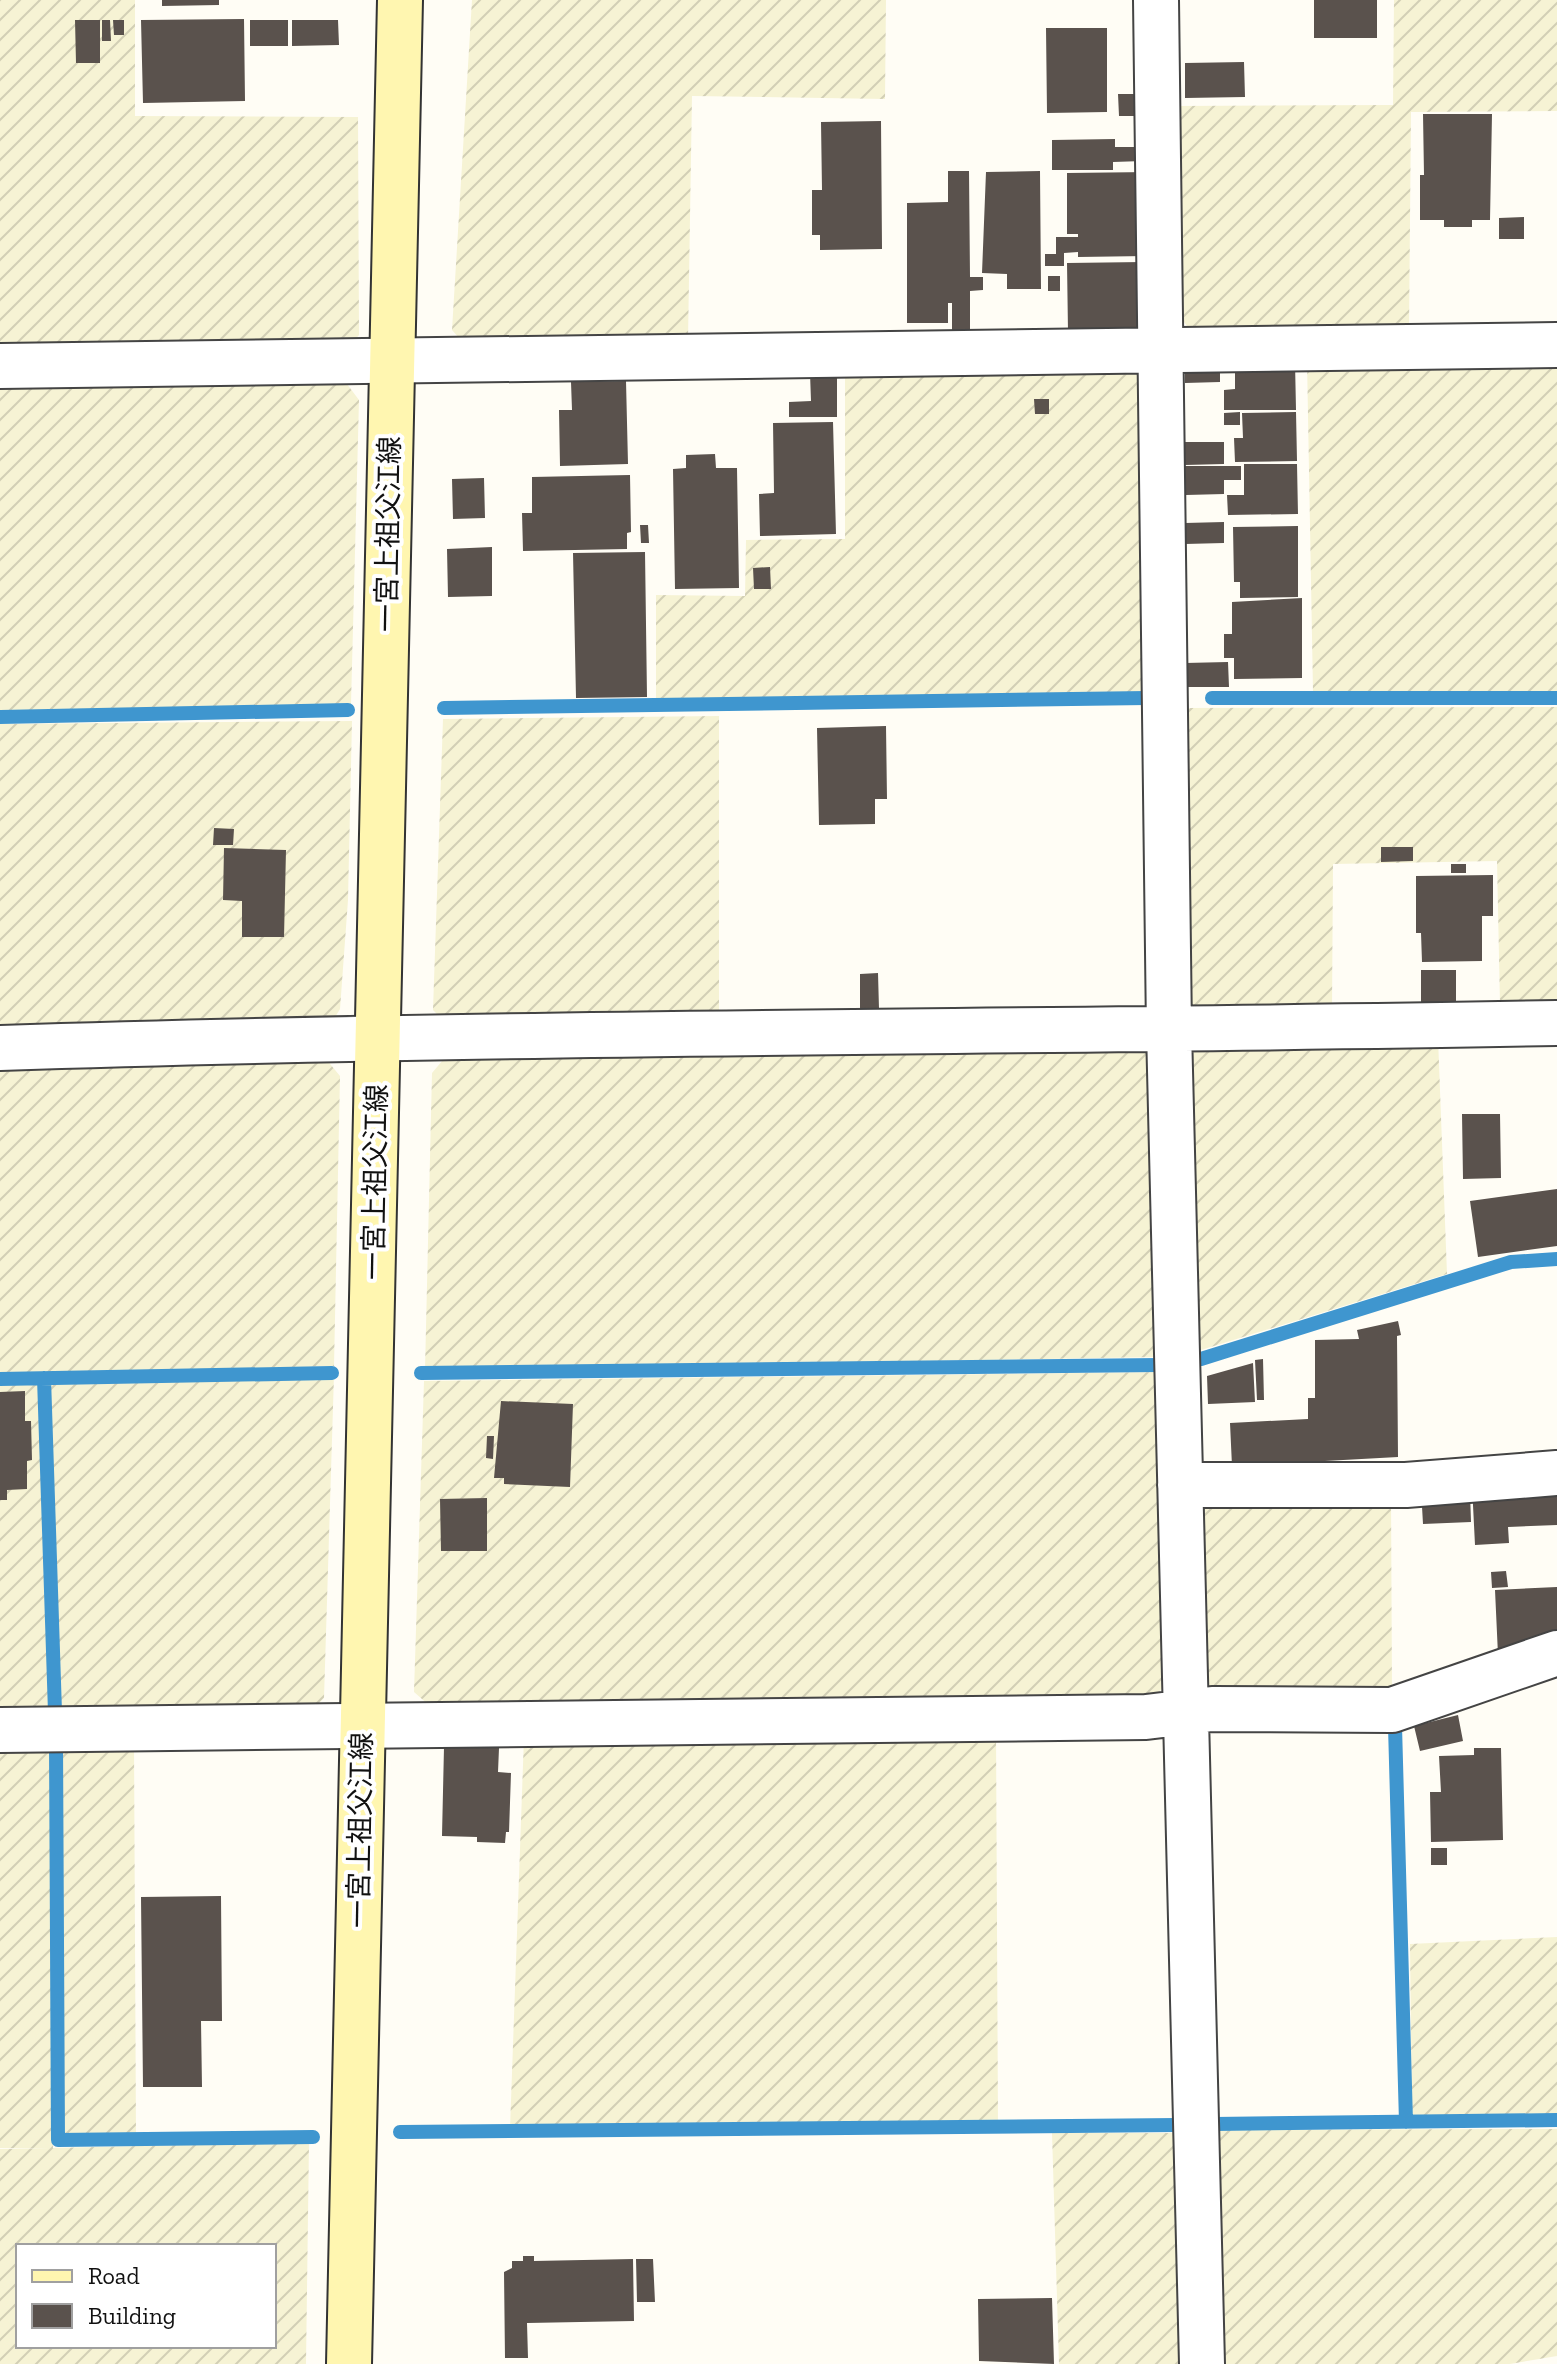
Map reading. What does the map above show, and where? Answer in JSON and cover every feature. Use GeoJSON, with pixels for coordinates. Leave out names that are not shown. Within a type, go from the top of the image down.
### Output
{"type":"FeatureCollection","features":[{"type":"Feature","properties":{"kind":"main road","name":"一宮上祖父江線"},"geometry":{"type":"LineString","coordinates":[[349,2364],[400,0]]}},
{"type":"Feature","properties":{"kind":"street"},"geometry":{"type":"LineString","coordinates":[[1156,0],[1163,349],[1169,1030],[1202,2364]]}},
{"type":"Feature","properties":{"kind":"street"},"geometry":{"type":"LineString","coordinates":[[0,366],[1557,345]]}},
{"type":"Feature","properties":{"kind":"street"},"geometry":{"type":"LineString","coordinates":[[0,1048],[378,1036],[1169,1030],[1557,1023]]}},
{"type":"Feature","properties":{"kind":"street"},"geometry":{"type":"LineString","coordinates":[[1180,1485],[1406,1485],[1557,1473]]}},
{"type":"Feature","properties":{"kind":"street"},"geometry":{"type":"LineString","coordinates":[[0,1730],[1146,1717],[1188,1711],[1392,1710],[1557,1653]]}},
{"type":"Feature","properties":{"kind":"shaded area"},"geometry":{"type":"Polygon","coordinates":[[[0,0],[135,0],[135,116],[358,117],[359,335],[344,352],[0,355],[0,0]]]}},
{"type":"Feature","properties":{"kind":"shaded area"},"geometry":{"type":"Polygon","coordinates":[[[472,0],[886,0],[885,99],[692,96],[688,340],[467,347],[452,330],[472,0]]]}},
{"type":"Feature","properties":{"kind":"shaded area"},"geometry":{"type":"Polygon","coordinates":[[[1394,0],[1557,0],[1557,111],[1411,112],[1409,329],[1193,334],[1178,314],[1175,106],[1393,105],[1394,0]]]}},
{"type":"Feature","properties":{"kind":"shaded area"},"geometry":{"type":"Polygon","coordinates":[[[1557,358],[1557,691],[1313,692],[1307,360],[1557,358]]]}},
{"type":"Feature","properties":{"kind":"shaded area"},"geometry":{"type":"Polygon","coordinates":[[[1130,361],[1147,376],[1150,694],[656,702],[656,595],[745,596],[746,540],[845,539],[845,368],[1130,361]]]}},
{"type":"Feature","properties":{"kind":"shaded area"},"geometry":{"type":"Polygon","coordinates":[[[344,380],[359,400],[351,704],[0,712],[0,382],[344,380]]]}},
{"type":"Feature","properties":{"kind":"shaded area"},"geometry":{"type":"Polygon","coordinates":[[[1557,707],[1557,1005],[1500,1005],[1497,861],[1333,864],[1332,1009],[1189,1012],[1182,708],[1557,707]]]}},
{"type":"Feature","properties":{"kind":"shaded area"},"geometry":{"type":"Polygon","coordinates":[[[719,716],[719,1023],[448,1025],[433,1010],[443,719],[719,716]]]}},
{"type":"Feature","properties":{"kind":"shaded area"},"geometry":{"type":"Polygon","coordinates":[[[352,721],[348,900],[340,1009],[329,1027],[0,1035],[0,724],[352,721]]]}},
{"type":"Feature","properties":{"kind":"shaded area"},"geometry":{"type":"Polygon","coordinates":[[[1438,1038],[1447,1274],[1185,1355],[1178,1064],[1199,1039],[1438,1038]]]}},
{"type":"Feature","properties":{"kind":"shaded area"},"geometry":{"type":"Polygon","coordinates":[[[1143,1042],[1159,1054],[1159,1357],[425,1370],[432,1073],[448,1054],[1143,1042]]]}},
{"type":"Feature","properties":{"kind":"shaded area"},"geometry":{"type":"Polygon","coordinates":[[[326,1059],[340,1076],[334,1366],[0,1376],[0,1067],[326,1059]]]}},
{"type":"Feature","properties":{"kind":"shaded area"},"geometry":{"type":"Polygon","coordinates":[[[1163,1372],[1172,1679],[1147,1703],[430,1706],[414,1692],[424,1381],[1163,1372]]]}},
{"type":"Feature","properties":{"kind":"shaded area"},"geometry":{"type":"Polygon","coordinates":[[[334,1375],[324,1698],[309,1713],[58,1716],[47,1382],[334,1375]]]}},
{"type":"Feature","properties":{"kind":"shaded area"},"geometry":{"type":"Polygon","coordinates":[[[42,1380],[52,1716],[0,1717],[0,1381],[42,1380]]]}},
{"type":"Feature","properties":{"kind":"shaded area"},"geometry":{"type":"Polygon","coordinates":[[[1218,1493],[1391,1493],[1392,1692],[1202,1690],[1196,1512],[1218,1493]]]}},
{"type":"Feature","properties":{"kind":"shaded area"},"geometry":{"type":"Polygon","coordinates":[[[996,1730],[998,2123],[510,2129],[524,1737],[996,1730]]]}},
{"type":"Feature","properties":{"kind":"shaded area"},"geometry":{"type":"Polygon","coordinates":[[[50,1741],[53,2148],[309,2142],[306,2364],[0,2364],[0,2149],[50,2148],[0,2148],[0,1743],[50,1741]]]}},
{"type":"Feature","properties":{"kind":"shaded area"},"geometry":{"type":"Polygon","coordinates":[[[134,1741],[136,2138],[61,2138],[59,1742],[134,1741]]]}},
{"type":"Feature","properties":{"kind":"shaded area"},"geometry":{"type":"Polygon","coordinates":[[[1557,1937],[1557,2119],[1412,2119],[1410,1944],[1557,1937]]]}},
{"type":"Feature","properties":{"kind":"shaded area"},"geometry":{"type":"Polygon","coordinates":[[[1557,2129],[1557,2356],[1510,2364],[1211,2364],[1210,2130],[1557,2129]]]}},
{"type":"Feature","properties":{"kind":"shaded area"},"geometry":{"type":"Polygon","coordinates":[[[1052,2133],[1183,2133],[1188,2364],[1059,2364],[1052,2133]]]}},
{"type":"Feature","properties":{"kind":"building"},"geometry":{"type":"Polygon","coordinates":[[[162,0],[219,0],[219,5],[162,6],[162,0]]]}},
{"type":"Feature","properties":{"kind":"building"},"geometry":{"type":"Polygon","coordinates":[[[1314,0],[1377,0],[1377,38],[1314,38],[1314,0]]]}},
{"type":"Feature","properties":{"kind":"building"},"geometry":{"type":"Polygon","coordinates":[[[244,19],[245,101],[143,103],[141,20],[244,19]]]}},
{"type":"Feature","properties":{"kind":"building"},"geometry":{"type":"Polygon","coordinates":[[[75,20],[100,20],[100,63],[76,63],[75,20]]]}},
{"type":"Feature","properties":{"kind":"building"},"geometry":{"type":"Polygon","coordinates":[[[102,20],[110,20],[111,41],[102,41],[102,20]]]}},
{"type":"Feature","properties":{"kind":"building"},"geometry":{"type":"Polygon","coordinates":[[[113,20],[124,20],[124,35],[114,35],[113,20]]]}},
{"type":"Feature","properties":{"kind":"building"},"geometry":{"type":"Polygon","coordinates":[[[250,20],[288,20],[288,46],[250,46],[250,20]]]}},
{"type":"Feature","properties":{"kind":"building"},"geometry":{"type":"Polygon","coordinates":[[[292,20],[338,20],[339,45],[292,46],[292,20]]]}},
{"type":"Feature","properties":{"kind":"building"},"geometry":{"type":"Polygon","coordinates":[[[1046,28],[1107,28],[1107,112],[1047,113],[1046,28]]]}},
{"type":"Feature","properties":{"kind":"building"},"geometry":{"type":"Polygon","coordinates":[[[1244,62],[1245,97],[1185,98],[1185,63],[1244,62]]]}},
{"type":"Feature","properties":{"kind":"building"},"geometry":{"type":"Polygon","coordinates":[[[1118,94],[1137,94],[1137,116],[1119,116],[1118,94]]]}},
{"type":"Feature","properties":{"kind":"building"},"geometry":{"type":"Polygon","coordinates":[[[1423,114],[1492,114],[1490,220],[1472,220],[1472,227],[1444,227],[1444,220],[1420,220],[1420,175],[1424,175],[1423,114]]]}},
{"type":"Feature","properties":{"kind":"building"},"geometry":{"type":"Polygon","coordinates":[[[881,121],[882,249],[820,250],[820,235],[812,235],[812,190],[822,190],[821,122],[881,121]]]}},
{"type":"Feature","properties":{"kind":"building"},"geometry":{"type":"Polygon","coordinates":[[[1115,139],[1115,147],[1143,147],[1143,161],[1113,162],[1113,170],[1052,170],[1052,140],[1115,139]]]}},
{"type":"Feature","properties":{"kind":"building"},"geometry":{"type":"Polygon","coordinates":[[[948,171],[969,171],[970,277],[983,277],[983,290],[970,291],[970,332],[952,333],[952,303],[948,303],[948,323],[907,323],[907,203],[948,202],[948,171]]]}},
{"type":"Feature","properties":{"kind":"building"},"geometry":{"type":"Polygon","coordinates":[[[1040,171],[1041,289],[1007,289],[1007,274],[982,273],[986,172],[1040,171]]]}},
{"type":"Feature","properties":{"kind":"building"},"geometry":{"type":"Polygon","coordinates":[[[1150,172],[1146,256],[1078,257],[1078,252],[1064,253],[1064,266],[1045,266],[1045,254],[1056,254],[1056,237],[1078,237],[1078,234],[1067,234],[1067,173],[1150,172]]]}},
{"type":"Feature","properties":{"kind":"building"},"geometry":{"type":"Polygon","coordinates":[[[1524,217],[1524,239],[1499,239],[1499,218],[1524,217]]]}},
{"type":"Feature","properties":{"kind":"building"},"geometry":{"type":"Polygon","coordinates":[[[1143,262],[1144,331],[1068,332],[1067,263],[1143,262]]]}},
{"type":"Feature","properties":{"kind":"building"},"geometry":{"type":"Polygon","coordinates":[[[1048,276],[1060,276],[1060,291],[1048,291],[1048,276]]]}},
{"type":"Feature","properties":{"kind":"building"},"geometry":{"type":"Polygon","coordinates":[[[1295,362],[1296,410],[1224,410],[1224,390],[1235,389],[1235,363],[1295,362]]]}},
{"type":"Feature","properties":{"kind":"building"},"geometry":{"type":"Polygon","coordinates":[[[1220,363],[1220,382],[1185,383],[1185,364],[1220,363]]]}},
{"type":"Feature","properties":{"kind":"building"},"geometry":{"type":"Polygon","coordinates":[[[837,372],[837,417],[789,417],[789,402],[811,401],[810,373],[837,372]]]}},
{"type":"Feature","properties":{"kind":"building"},"geometry":{"type":"Polygon","coordinates":[[[626,381],[628,464],[560,466],[559,410],[572,410],[571,382],[626,381]]]}},
{"type":"Feature","properties":{"kind":"building"},"geometry":{"type":"Polygon","coordinates":[[[1034,399],[1049,399],[1049,414],[1035,414],[1034,399]]]}},
{"type":"Feature","properties":{"kind":"building"},"geometry":{"type":"Polygon","coordinates":[[[1240,412],[1240,425],[1224,425],[1224,413],[1240,412]]]}},
{"type":"Feature","properties":{"kind":"building"},"geometry":{"type":"Polygon","coordinates":[[[1296,412],[1297,461],[1235,462],[1234,438],[1243,438],[1242,413],[1296,412]]]}},
{"type":"Feature","properties":{"kind":"building"},"geometry":{"type":"Polygon","coordinates":[[[833,422],[836,534],[760,536],[759,494],[774,493],[773,423],[833,422]]]}},
{"type":"Feature","properties":{"kind":"building"},"geometry":{"type":"Polygon","coordinates":[[[1185,442],[1224,442],[1224,464],[1185,465],[1185,442]]]}},
{"type":"Feature","properties":{"kind":"building"},"geometry":{"type":"Polygon","coordinates":[[[715,454],[716,468],[737,468],[739,588],[675,589],[673,469],[686,468],[686,455],[715,454]]]}},
{"type":"Feature","properties":{"kind":"building"},"geometry":{"type":"Polygon","coordinates":[[[1244,464],[1297,464],[1298,514],[1228,515],[1227,495],[1244,495],[1244,464]]]}},
{"type":"Feature","properties":{"kind":"building"},"geometry":{"type":"Polygon","coordinates":[[[1185,466],[1241,466],[1241,480],[1224,480],[1224,494],[1186,495],[1185,466]]]}},
{"type":"Feature","properties":{"kind":"building"},"geometry":{"type":"Polygon","coordinates":[[[630,475],[631,532],[627,533],[627,549],[523,551],[522,513],[532,513],[532,477],[630,475]]]}},
{"type":"Feature","properties":{"kind":"building"},"geometry":{"type":"Polygon","coordinates":[[[484,478],[485,518],[453,519],[452,479],[484,478]]]}},
{"type":"Feature","properties":{"kind":"building"},"geometry":{"type":"Polygon","coordinates":[[[1224,522],[1224,543],[1185,544],[1185,523],[1224,522]]]}},
{"type":"Feature","properties":{"kind":"building"},"geometry":{"type":"Polygon","coordinates":[[[640,525],[648,525],[649,543],[641,543],[640,525]]]}},
{"type":"Feature","properties":{"kind":"building"},"geometry":{"type":"Polygon","coordinates":[[[1298,526],[1298,597],[1240,598],[1240,582],[1234,582],[1233,527],[1298,526]]]}},
{"type":"Feature","properties":{"kind":"building"},"geometry":{"type":"Polygon","coordinates":[[[492,547],[492,596],[448,597],[447,549],[492,547]]]}},
{"type":"Feature","properties":{"kind":"building"},"geometry":{"type":"Polygon","coordinates":[[[645,552],[647,697],[576,698],[573,553],[645,552]]]}},
{"type":"Feature","properties":{"kind":"building"},"geometry":{"type":"Polygon","coordinates":[[[770,567],[771,589],[754,589],[753,568],[770,567]]]}},
{"type":"Feature","properties":{"kind":"building"},"geometry":{"type":"Polygon","coordinates":[[[1302,598],[1302,678],[1234,679],[1234,658],[1224,658],[1224,634],[1232,634],[1232,602],[1302,598]]]}},
{"type":"Feature","properties":{"kind":"building"},"geometry":{"type":"Polygon","coordinates":[[[1228,662],[1229,687],[1185,687],[1185,663],[1228,662]]]}},
{"type":"Feature","properties":{"kind":"building"},"geometry":{"type":"Polygon","coordinates":[[[886,726],[887,799],[875,799],[875,824],[819,825],[817,728],[886,726]]]}},
{"type":"Feature","properties":{"kind":"building"},"geometry":{"type":"Polygon","coordinates":[[[214,828],[234,829],[233,845],[213,845],[214,828]]]}},
{"type":"Feature","properties":{"kind":"building"},"geometry":{"type":"Polygon","coordinates":[[[1381,847],[1413,847],[1413,861],[1381,862],[1381,847]]]}},
{"type":"Feature","properties":{"kind":"building"},"geometry":{"type":"Polygon","coordinates":[[[224,848],[286,850],[284,937],[242,937],[242,901],[223,900],[224,848]]]}},
{"type":"Feature","properties":{"kind":"building"},"geometry":{"type":"Polygon","coordinates":[[[1451,864],[1466,864],[1466,873],[1451,873],[1451,864]]]}},
{"type":"Feature","properties":{"kind":"building"},"geometry":{"type":"Polygon","coordinates":[[[1493,875],[1493,916],[1482,916],[1482,961],[1422,962],[1421,933],[1416,933],[1416,876],[1493,875]]]}},
{"type":"Feature","properties":{"kind":"building"},"geometry":{"type":"Polygon","coordinates":[[[1421,970],[1456,970],[1456,1006],[1421,1006],[1421,970]]]}},
{"type":"Feature","properties":{"kind":"building"},"geometry":{"type":"Polygon","coordinates":[[[878,973],[879,1009],[860,1010],[860,974],[878,973]]]}},
{"type":"Feature","properties":{"kind":"building"},"geometry":{"type":"Polygon","coordinates":[[[1462,1114],[1500,1114],[1501,1178],[1463,1179],[1462,1114]]]}},
{"type":"Feature","properties":{"kind":"building"},"geometry":{"type":"Polygon","coordinates":[[[1557,1189],[1557,1246],[1478,1257],[1470,1201],[1557,1189]]]}},
{"type":"Feature","properties":{"kind":"building"},"geometry":{"type":"Polygon","coordinates":[[[1398,1321],[1401,1335],[1397,1336],[1398,1457],[1232,1466],[1230,1423],[1308,1419],[1308,1398],[1315,1398],[1315,1340],[1359,1339],[1357,1330],[1398,1321]]]}},
{"type":"Feature","properties":{"kind":"building"},"geometry":{"type":"Polygon","coordinates":[[[1263,1359],[1264,1400],[1257,1400],[1255,1360],[1263,1359]]]}},
{"type":"Feature","properties":{"kind":"building"},"geometry":{"type":"Polygon","coordinates":[[[1253,1363],[1255,1402],[1208,1404],[1207,1376],[1253,1363]]]}},
{"type":"Feature","properties":{"kind":"building"},"geometry":{"type":"Polygon","coordinates":[[[25,1391],[25,1421],[31,1421],[32,1460],[27,1461],[27,1489],[7,1490],[7,1500],[0,1500],[0,1392],[25,1391]]]}},
{"type":"Feature","properties":{"kind":"building"},"geometry":{"type":"Polygon","coordinates":[[[501,1401],[573,1404],[570,1487],[504,1484],[504,1478],[494,1478],[501,1401]]]}},
{"type":"Feature","properties":{"kind":"building"},"geometry":{"type":"Polygon","coordinates":[[[487,1436],[494,1436],[493,1459],[486,1458],[487,1436]]]}},
{"type":"Feature","properties":{"kind":"building"},"geometry":{"type":"Polygon","coordinates":[[[1557,1481],[1557,1525],[1508,1527],[1509,1543],[1475,1545],[1472,1485],[1557,1481]]]}},
{"type":"Feature","properties":{"kind":"building"},"geometry":{"type":"Polygon","coordinates":[[[1421,1489],[1470,1492],[1471,1522],[1423,1524],[1421,1489]]]}},
{"type":"Feature","properties":{"kind":"building"},"geometry":{"type":"Polygon","coordinates":[[[487,1498],[487,1551],[441,1551],[440,1499],[487,1498]]]}},
{"type":"Feature","properties":{"kind":"building"},"geometry":{"type":"Polygon","coordinates":[[[1506,1571],[1508,1587],[1492,1588],[1491,1572],[1506,1571]]]}},
{"type":"Feature","properties":{"kind":"building"},"geometry":{"type":"Polygon","coordinates":[[[1557,1587],[1557,1632],[1498,1655],[1495,1590],[1557,1587]]]}},
{"type":"Feature","properties":{"kind":"building"},"geometry":{"type":"Polygon","coordinates":[[[1458,1715],[1463,1741],[1420,1751],[1414,1726],[1458,1715]]]}},
{"type":"Feature","properties":{"kind":"building"},"geometry":{"type":"Polygon","coordinates":[[[444,1747],[499,1748],[498,1772],[511,1773],[509,1832],[506,1832],[505,1843],[477,1842],[477,1837],[442,1836],[444,1747]]]}},
{"type":"Feature","properties":{"kind":"building"},"geometry":{"type":"Polygon","coordinates":[[[1474,1748],[1501,1748],[1503,1840],[1431,1842],[1430,1792],[1441,1792],[1439,1756],[1474,1755],[1474,1748]]]}},
{"type":"Feature","properties":{"kind":"building"},"geometry":{"type":"Polygon","coordinates":[[[1431,1848],[1447,1848],[1447,1865],[1431,1865],[1431,1848]]]}},
{"type":"Feature","properties":{"kind":"building"},"geometry":{"type":"Polygon","coordinates":[[[221,1896],[222,2021],[201,2021],[202,2087],[143,2087],[141,1897],[221,1896]]]}},
{"type":"Feature","properties":{"kind":"building"},"geometry":{"type":"Polygon","coordinates":[[[523,2256],[534,2256],[534,2261],[633,2259],[634,2321],[527,2323],[528,2358],[505,2358],[504,2272],[512,2268],[512,2261],[523,2261],[523,2256]]]}},
{"type":"Feature","properties":{"kind":"building"},"geometry":{"type":"Polygon","coordinates":[[[636,2259],[653,2259],[655,2302],[637,2302],[636,2259]]]}},
{"type":"Feature","properties":{"kind":"building"},"geometry":{"type":"Polygon","coordinates":[[[1052,2298],[1054,2364],[979,2361],[978,2299],[1052,2298]]]}},
{"type":"Feature","properties":{"kind":"waterway"},"geometry":{"type":"LineString","coordinates":[[444,708],[1147,698]]}},
{"type":"Feature","properties":{"kind":"waterway"},"geometry":{"type":"LineString","coordinates":[[1212,698],[1557,698]]}},
{"type":"Feature","properties":{"kind":"waterway"},"geometry":{"type":"LineString","coordinates":[[0,717],[348,710]]}},
{"type":"Feature","properties":{"kind":"waterway"},"geometry":{"type":"LineString","coordinates":[[1201,1359],[1511,1262],[1557,1259]]}},
{"type":"Feature","properties":{"kind":"waterway"},"geometry":{"type":"LineString","coordinates":[[421,1373],[1160,1365]]}},
{"type":"Feature","properties":{"kind":"waterway"},"geometry":{"type":"LineString","coordinates":[[0,1379],[332,1373]]}},
{"type":"Feature","properties":{"kind":"waterway"},"geometry":{"type":"LineString","coordinates":[[44,1378],[55,1712]]}},
{"type":"Feature","properties":{"kind":"waterway"},"geometry":{"type":"LineString","coordinates":[[1395,1726],[1406,2122]]}},
{"type":"Feature","properties":{"kind":"waterway"},"geometry":{"type":"LineString","coordinates":[[56,1743],[58,2140],[313,2137]]}},
{"type":"Feature","properties":{"kind":"waterway"},"geometry":{"type":"LineString","coordinates":[[1214,2124],[1557,2120]]}},
{"type":"Feature","properties":{"kind":"waterway"},"geometry":{"type":"LineString","coordinates":[[400,2132],[1177,2125]]}}]}
